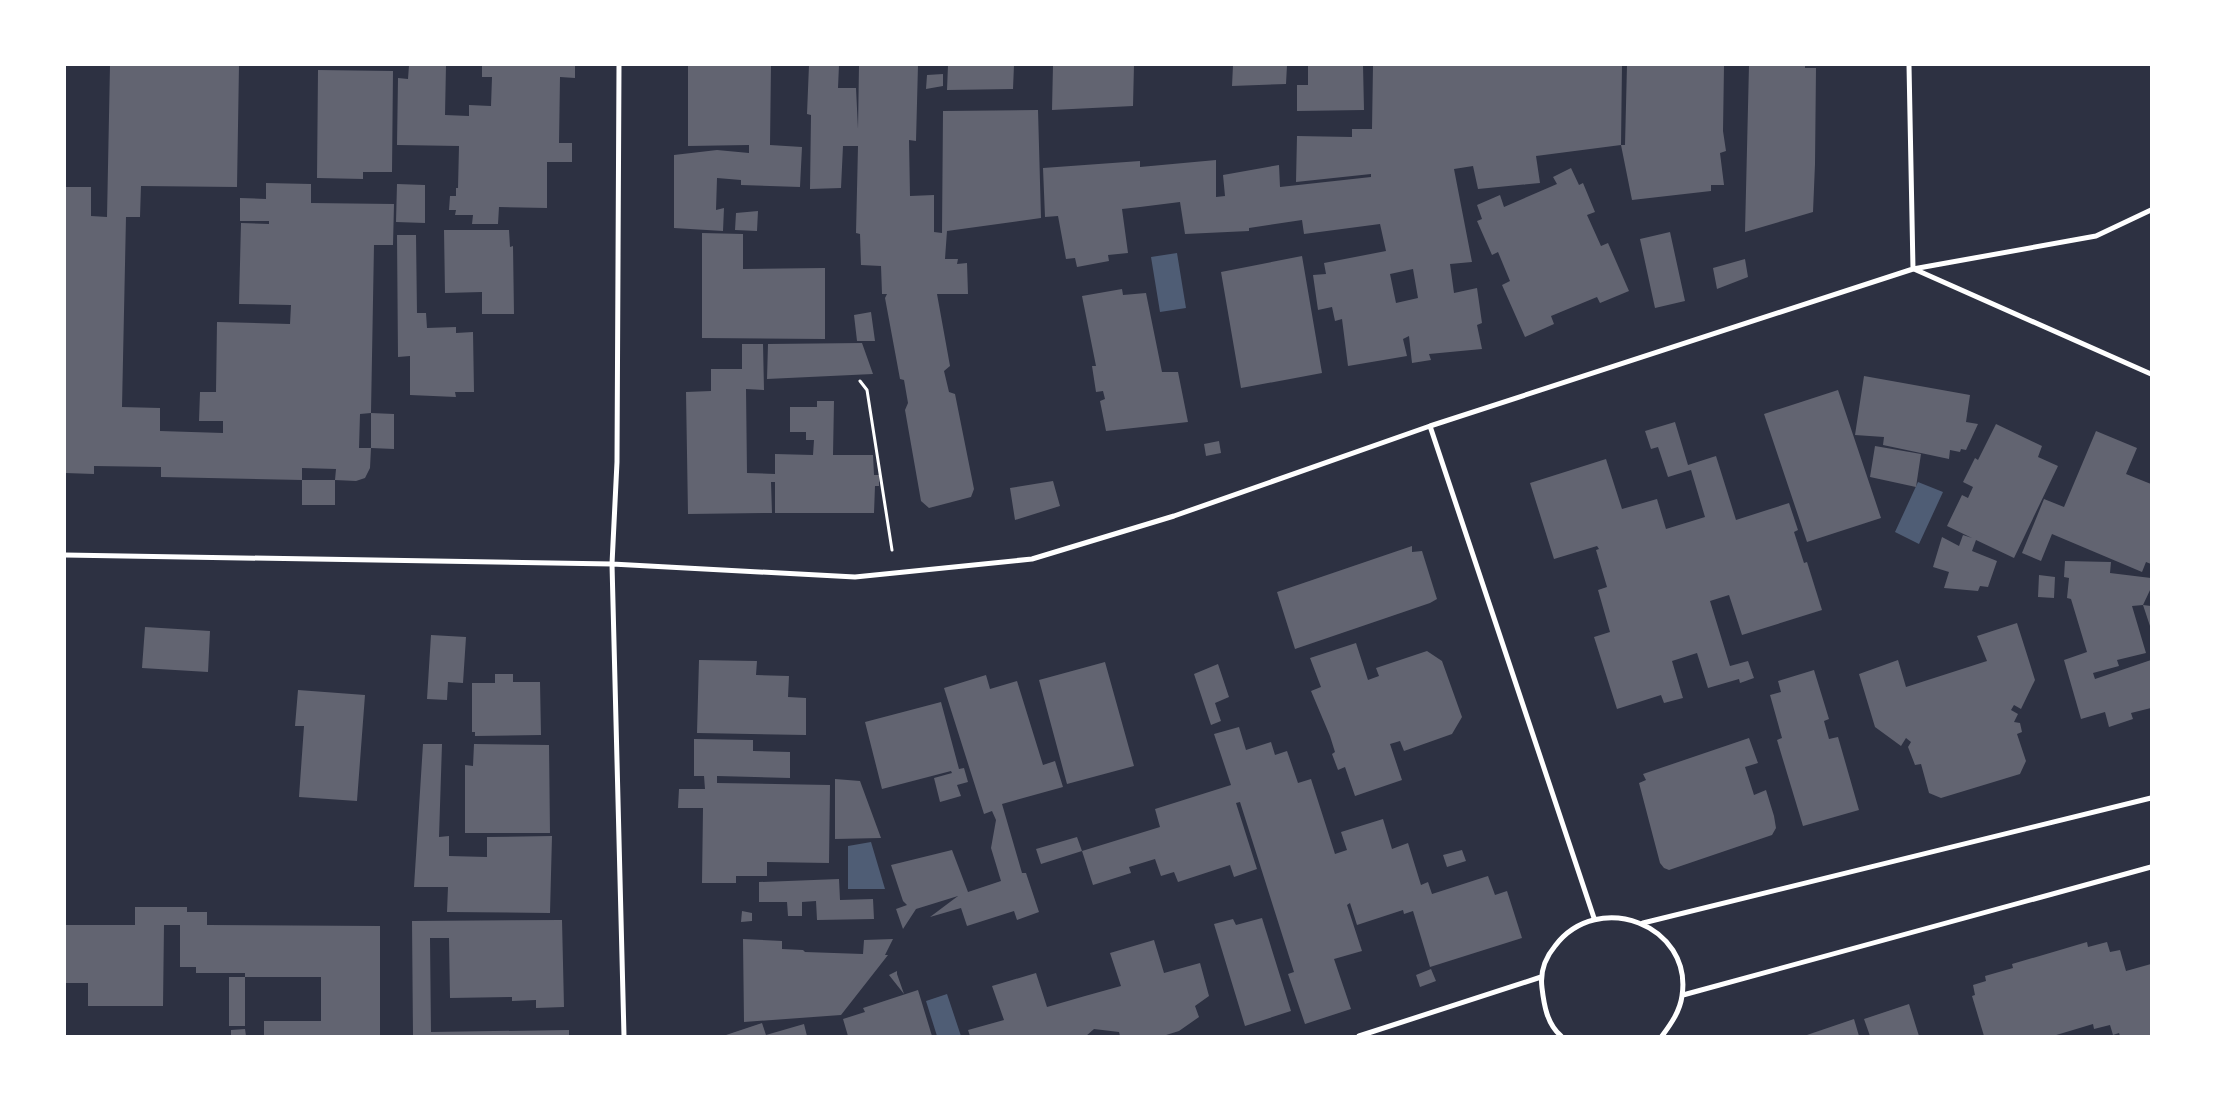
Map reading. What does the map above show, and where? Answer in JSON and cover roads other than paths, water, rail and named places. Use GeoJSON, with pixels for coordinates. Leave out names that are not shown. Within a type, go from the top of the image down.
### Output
{"type":"FeatureCollection","features":[{"type":"Feature","properties":{"kind":"street"},"geometry":{"type":"LineString","coordinates":[[619,65],[617,462],[612,564],[624,1036]]}},
{"type":"Feature","properties":{"kind":"street"},"geometry":{"type":"LineString","coordinates":[[1909,65],[1914,269]]}},
{"type":"Feature","properties":{"kind":"street"},"geometry":{"type":"LineString","coordinates":[[65,555],[612,564],[845,577],[1032,560],[1174,516],[1430,426],[1914,269],[2096,236],[2151,210]]}},
{"type":"Feature","properties":{"kind":"street"},"geometry":{"type":"LineString","coordinates":[[1914,269],[2151,374]]}},
{"type":"Feature","properties":{"kind":"street"},"geometry":{"type":"LineString","coordinates":[[1430,426],[1594,918]]}},
{"type":"Feature","properties":{"kind":"street"},"geometry":{"type":"LineString","coordinates":[[1643,923],[2151,798]]}},
{"type":"Feature","properties":{"kind":"street"},"geometry":{"type":"LineString","coordinates":[[1682,995],[2151,867]]}},
{"type":"Feature","properties":{"kind":"street"},"geometry":{"type":"LineString","coordinates":[[1550,1036],[1560,1035],[1545,1013],[1541,977],[1548,954],[1563,934],[1594,918],[1619,916],[1643,923],[1669,944],[1680,966],[1682,995],[1675,1018],[1662,1036]]}},
{"type":"Feature","properties":{"kind":"street"},"geometry":{"type":"LineString","coordinates":[[1359,1036],[1541,977]]}},
{"type":"Feature","properties":{"kind":"water"},"geometry":{"type":"Polygon","coordinates":[[[1177,253],[1186,308],[1160,312],[1151,257],[1177,253]]]}},
{"type":"Feature","properties":{"kind":"water"},"geometry":{"type":"Polygon","coordinates":[[[1918,482],[1943,492],[1919,544],[1895,532],[1918,482]]]}},
{"type":"Feature","properties":{"kind":"water"},"geometry":{"type":"Polygon","coordinates":[[[871,842],[885,889],[848,889],[848,846],[871,842]]]}},
{"type":"Feature","properties":{"kind":"water"},"geometry":{"type":"Polygon","coordinates":[[[947,994],[961,1036],[937,1036],[926,1001],[947,994]]]}}]}
